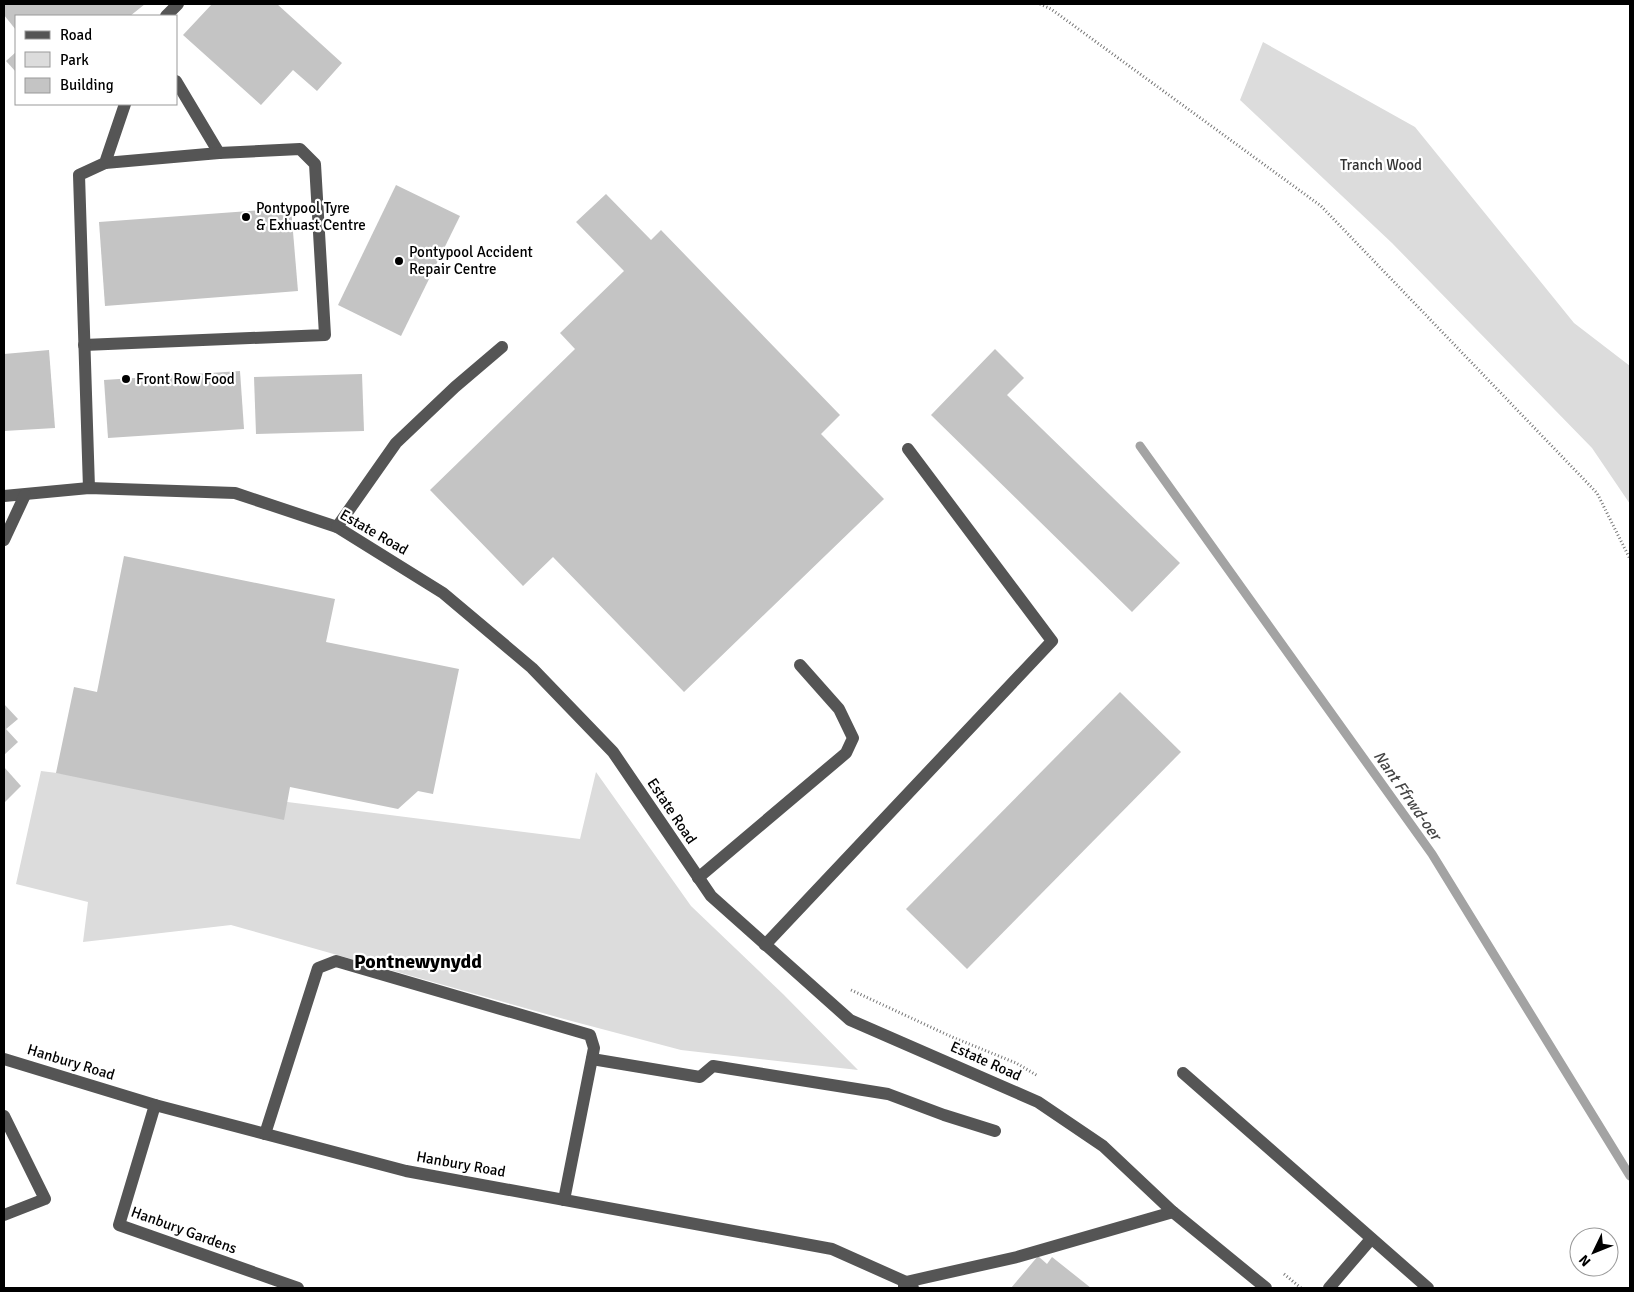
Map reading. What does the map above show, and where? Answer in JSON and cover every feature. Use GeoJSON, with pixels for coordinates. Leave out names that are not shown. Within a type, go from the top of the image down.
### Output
{"type":"FeatureCollection","features":[{"type":"Feature","properties":{"kind":"street"},"geometry":{"type":"LineString","coordinates":[[167,15],[178,4]]}},
{"type":"Feature","properties":{"kind":"street"},"geometry":{"type":"LineString","coordinates":[[178,84],[219,153]]}},
{"type":"Feature","properties":{"kind":"street"},"geometry":{"type":"LineString","coordinates":[[105,163],[125,105]]}},
{"type":"Feature","properties":{"kind":"street"},"geometry":{"type":"LineString","coordinates":[[84,345],[325,335],[315,164],[300,149],[219,153],[105,163],[79,175],[84,345],[89,488]]}},
{"type":"Feature","properties":{"kind":"street"},"geometry":{"type":"LineString","coordinates":[[338,527],[396,443],[455,387],[502,347]]}},
{"type":"Feature","properties":{"kind":"street"},"geometry":{"type":"LineString","coordinates":[[765,944],[1052,641],[908,449]]}},
{"type":"Feature","properties":{"kind":"street","name":"Estate Road"},"geometry":{"type":"LineString","coordinates":[[4,496],[89,488],[235,492],[338,527],[443,592],[532,668],[613,752],[711,896],[850,1020],[1038,1102],[1103,1146],[1173,1212],[1266,1288]]}},
{"type":"Feature","properties":{"kind":"street"},"geometry":{"type":"LineString","coordinates":[[4,540],[25,494]]}},
{"type":"Feature","properties":{"kind":"street"},"geometry":{"type":"LineString","coordinates":[[698,878],[846,753],[853,738],[839,710],[800,664]]}},
{"type":"Feature","properties":{"kind":"street"},"geometry":{"type":"LineString","coordinates":[[265,1134],[318,968],[336,961],[590,1036],[594,1048],[564,1200]]}},
{"type":"Feature","properties":{"kind":"street","name":"Hanbury Road"},"geometry":{"type":"LineString","coordinates":[[4,1059],[155,1105],[406,1171],[832,1249],[907,1286]]}},
{"type":"Feature","properties":{"kind":"street"},"geometry":{"type":"LineString","coordinates":[[592,1059],[700,1077],[713,1066],[888,1094],[944,1115],[995,1131]]}},
{"type":"Feature","properties":{"kind":"street"},"geometry":{"type":"LineString","coordinates":[[1183,1073],[1428,1288]]}},
{"type":"Feature","properties":{"kind":"street","name":"Hanbury Gardens"},"geometry":{"type":"LineString","coordinates":[[155,1105],[119,1225],[298,1288]]}},
{"type":"Feature","properties":{"kind":"street"},"geometry":{"type":"LineString","coordinates":[[4,1116],[45,1199],[4,1215]]}},
{"type":"Feature","properties":{"kind":"street"},"geometry":{"type":"LineString","coordinates":[[907,1286],[1017,1257],[1173,1212]]}},
{"type":"Feature","properties":{"kind":"street"},"geometry":{"type":"LineString","coordinates":[[1329,1288],[1371,1239]]}},
{"type":"Feature","properties":{"kind":"path"},"geometry":{"type":"LineString","coordinates":[[1040,4],[1051,8],[1321,206],[1597,492],[1630,560]]}},
{"type":"Feature","properties":{"kind":"green space","name":"Tranch Wood"},"geometry":{"type":"Polygon","coordinates":[[[1263,42],[1415,127],[1574,323],[1630,366],[1630,504],[1592,448],[1392,243],[1240,100],[1263,42]]]}},
{"type":"Feature","properties":{"kind":"green space"},"geometry":{"type":"Polygon","coordinates":[[[41,771],[580,839],[596,772],[691,906],[783,994],[858,1070],[681,1050],[231,925],[83,942],[88,902],[16,884],[41,771]]]}},
{"type":"Feature","properties":{"kind":"building"},"geometry":{"type":"Polygon","coordinates":[[[4,4],[145,4],[131,15],[15,15],[15,29],[4,15],[4,4]]]}},
{"type":"Feature","properties":{"kind":"building"},"geometry":{"type":"Polygon","coordinates":[[[212,4],[277,4],[342,63],[317,91],[293,70],[261,105],[183,35],[212,4]]]}},
{"type":"Feature","properties":{"kind":"building"},"geometry":{"type":"Polygon","coordinates":[[[15,53],[15,71],[6,61],[15,53]]]}},
{"type":"Feature","properties":{"kind":"building","name":"Pontypool Accident Repair Centre"},"geometry":{"type":"Polygon","coordinates":[[[396,185],[460,216],[401,336],[338,305],[396,185]]]}},
{"type":"Feature","properties":{"kind":"building"},"geometry":{"type":"Polygon","coordinates":[[[606,194],[651,240],[661,230],[840,415],[821,434],[884,499],[684,692],[553,557],[523,586],[430,490],[575,349],[560,333],[624,271],[576,222],[606,194]]]}},
{"type":"Feature","properties":{"kind":"building"},"geometry":{"type":"Polygon","coordinates":[[[291,208],[298,291],[105,306],[99,222],[291,208]]]}},
{"type":"Feature","properties":{"kind":"building"},"geometry":{"type":"Polygon","coordinates":[[[995,349],[1024,378],[1007,395],[1180,563],[1132,612],[931,415],[995,349]]]}},
{"type":"Feature","properties":{"kind":"building"},"geometry":{"type":"Polygon","coordinates":[[[49,350],[55,428],[4,431],[4,354],[49,350]]]}},
{"type":"Feature","properties":{"kind":"building"},"geometry":{"type":"Polygon","coordinates":[[[240,371],[244,429],[108,438],[104,380],[240,371]]]}},
{"type":"Feature","properties":{"kind":"building"},"geometry":{"type":"Polygon","coordinates":[[[362,374],[364,431],[256,434],[254,377],[362,374]]]}},
{"type":"Feature","properties":{"kind":"building"},"geometry":{"type":"Polygon","coordinates":[[[124,556],[335,599],[326,642],[459,669],[433,794],[418,791],[398,809],[290,787],[284,820],[56,773],[74,687],[97,692],[124,556]]]}},
{"type":"Feature","properties":{"kind":"building"},"geometry":{"type":"Polygon","coordinates":[[[1120,692],[1181,752],[967,969],[906,909],[1120,692]]]}},
{"type":"Feature","properties":{"kind":"building"},"geometry":{"type":"Polygon","coordinates":[[[4,704],[18,719],[6,729],[18,742],[4,755],[4,704]]]}},
{"type":"Feature","properties":{"kind":"building"},"geometry":{"type":"Polygon","coordinates":[[[4,767],[21,786],[4,803],[4,767]]]}},
{"type":"Feature","properties":{"kind":"building"},"geometry":{"type":"Polygon","coordinates":[[[1038,1256],[1047,1264],[1052,1257],[1091,1288],[1011,1288],[1038,1256]]]}},
{"type":"Feature","properties":{"kind":"waterway","name":"Nant Ffrwd-oer"},"geometry":{"type":"LineString","coordinates":[[1140,446],[1432,854],[1630,1176]]}},
{"type":"Feature","properties":{"kind":"place","name":"Pontypool Tyre & Exhuast Centre"},"geometry":{"type":"Point","coordinates":[246,217]}},
{"type":"Feature","properties":{"kind":"place","name":"Pontypool Accident Repair Centre"},"geometry":{"type":"Point","coordinates":[399,261]}},
{"type":"Feature","properties":{"kind":"place","name":"Front Row Food"},"geometry":{"type":"Point","coordinates":[126,379]}},
{"type":"Feature","properties":{"kind":"district","name":"Pontnewynydd"},"geometry":{"type":"Point","coordinates":[418,961]}}]}
